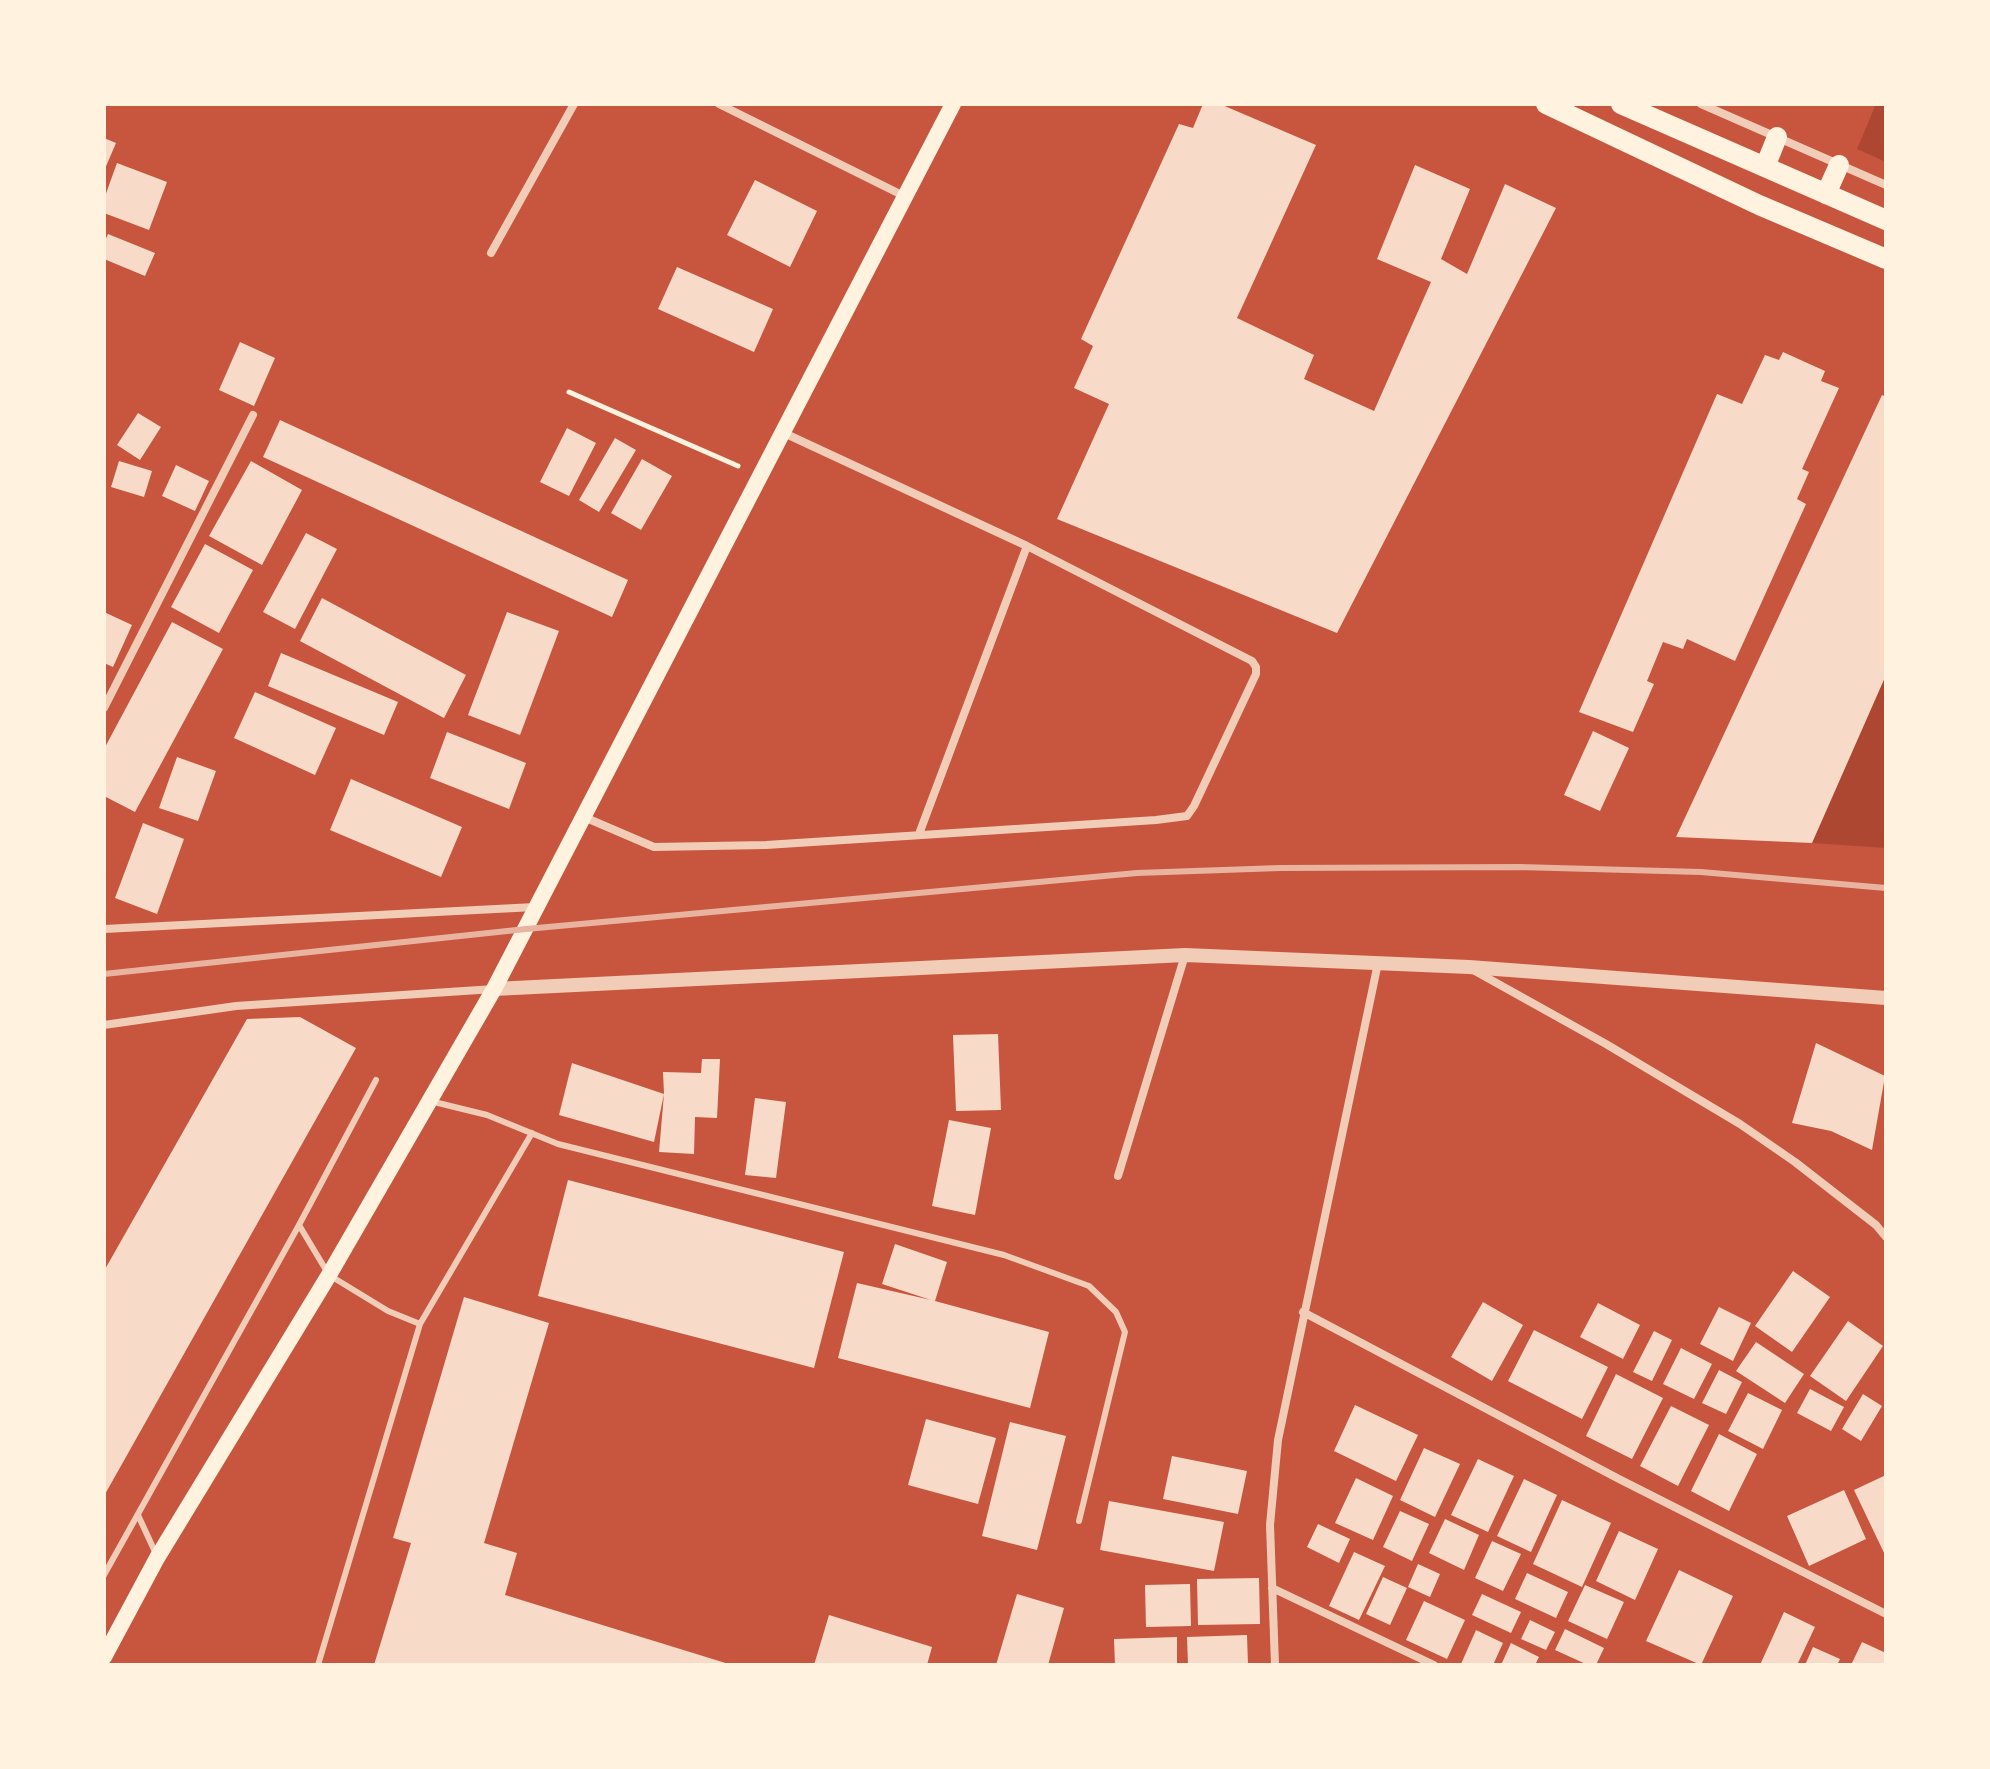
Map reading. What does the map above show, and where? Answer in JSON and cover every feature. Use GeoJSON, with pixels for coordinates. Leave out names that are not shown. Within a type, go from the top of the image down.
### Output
{"type":"FeatureCollection","features":[{"type":"Feature","properties":{"kind":"main road"},"geometry":{"type":"LineString","coordinates":[[104,1657],[157,1558],[329,1275],[494,989],[953,104]]}},
{"type":"Feature","properties":{"kind":"main road"},"geometry":{"type":"LineString","coordinates":[[1546,104],[1759,205],[1886,259]]}},
{"type":"Feature","properties":{"kind":"main road"},"geometry":{"type":"LineString","coordinates":[[1621,104],[1886,220]]}},
{"type":"Feature","properties":{"kind":"main road"},"geometry":{"type":"LineString","coordinates":[[1765,167],[1777,137]]}},
{"type":"Feature","properties":{"kind":"main road"},"geometry":{"type":"LineString","coordinates":[[1826,194],[1839,165]]}},
{"type":"Feature","properties":{"kind":"street"},"geometry":{"type":"LineString","coordinates":[[491,253],[574,104]]}},
{"type":"Feature","properties":{"kind":"street"},"geometry":{"type":"LineString","coordinates":[[719,104],[906,197]]}},
{"type":"Feature","properties":{"kind":"street"},"geometry":{"type":"LineString","coordinates":[[1701,104],[1886,185]]}},
{"type":"Feature","properties":{"kind":"street"},"geometry":{"type":"LineString","coordinates":[[104,708],[253,415]]}},
{"type":"Feature","properties":{"kind":"street"},"geometry":{"type":"LineString","coordinates":[[584,817],[654,847],[766,845],[1187,816],[1256,674],[1252,661],[1027,546],[784,433]]}},
{"type":"Feature","properties":{"kind":"street"},"geometry":{"type":"LineString","coordinates":[[919,834],[1027,546]]}},
{"type":"Feature","properties":{"kind":"street"},"geometry":{"type":"LineString","coordinates":[[104,929],[537,907]]}},
{"type":"Feature","properties":{"kind":"street"},"geometry":{"type":"LineString","coordinates":[[1118,1176],[1185,955]]}},
{"type":"Feature","properties":{"kind":"street"},"geometry":{"type":"LineString","coordinates":[[104,1025],[236,1006],[494,989],[1185,955],[1469,967],[1886,998]]}},
{"type":"Feature","properties":{"kind":"street"},"geometry":{"type":"LineString","coordinates":[[1275,1665],[1270,1525],[1278,1440],[1378,963]]}},
{"type":"Feature","properties":{"kind":"street"},"geometry":{"type":"LineString","coordinates":[[1469,967],[1740,1124],[1795,1162],[1876,1225],[1886,1237]]}},
{"type":"Feature","properties":{"kind":"street"},"geometry":{"type":"LineString","coordinates":[[1303,1312],[1619,1479],[1886,1614]]}},
{"type":"Feature","properties":{"kind":"street"},"geometry":{"type":"LineString","coordinates":[[1272,1588],[1434,1665]]}},
{"type":"Feature","properties":{"kind":"lane"},"geometry":{"type":"LineString","coordinates":[[104,1575],[376,1080]]}},
{"type":"Feature","properties":{"kind":"lane"},"geometry":{"type":"LineString","coordinates":[[430,1101],[487,1115],[558,1144],[1004,1255],[1089,1286],[1116,1312],[1125,1332],[1079,1521]]}},
{"type":"Feature","properties":{"kind":"lane"},"geometry":{"type":"LineString","coordinates":[[318,1665],[420,1324],[532,1133]]}},
{"type":"Feature","properties":{"kind":"lane"},"geometry":{"type":"LineString","coordinates":[[299,1225],[329,1275],[388,1311],[420,1324]]}},
{"type":"Feature","properties":{"kind":"lane"},"geometry":{"type":"LineString","coordinates":[[138,1515],[157,1558]]}},
{"type":"Feature","properties":{"kind":"path"},"geometry":{"type":"LineString","coordinates":[[569,392],[735,464]]}},
{"type":"Feature","properties":{"kind":"shaded area"},"geometry":{"type":"Polygon","coordinates":[[[1876,104],[1886,104],[1886,162],[1857,149],[1876,104]]]}},
{"type":"Feature","properties":{"kind":"shaded area"},"geometry":{"type":"Polygon","coordinates":[[[1886,675],[1886,848],[1812,843],[1886,675]]]}},
{"type":"Feature","properties":{"kind":"building"},"geometry":{"type":"Polygon","coordinates":[[[1203,104],[1220,104],[1316,145],[1237,318],[1314,355],[1304,379],[1374,411],[1431,282],[1377,259],[1415,165],[1470,189],[1441,259],[1467,274],[1505,184],[1556,208],[1337,633],[1057,519],[1109,404],[1074,388],[1093,346],[1081,339],[1179,124],[1193,128],[1203,104]]]}},
{"type":"Feature","properties":{"kind":"building"},"geometry":{"type":"Polygon","coordinates":[[[104,138],[116,143],[104,171],[104,138]]]}},
{"type":"Feature","properties":{"kind":"building"},"geometry":{"type":"Polygon","coordinates":[[[117,163],[167,182],[149,230],[104,213],[104,199],[117,163]]]}},
{"type":"Feature","properties":{"kind":"building"},"geometry":{"type":"Polygon","coordinates":[[[755,180],[817,211],[790,267],[727,235],[755,180]]]}},
{"type":"Feature","properties":{"kind":"building"},"geometry":{"type":"Polygon","coordinates":[[[108,234],[155,253],[145,276],[104,259],[104,243],[108,234]]]}},
{"type":"Feature","properties":{"kind":"building"},"geometry":{"type":"Polygon","coordinates":[[[677,267],[773,309],[754,352],[658,309],[677,267]]]}},
{"type":"Feature","properties":{"kind":"building"},"geometry":{"type":"Polygon","coordinates":[[[240,342],[275,358],[254,406],[219,390],[240,342]]]}},
{"type":"Feature","properties":{"kind":"building"},"geometry":{"type":"Polygon","coordinates":[[[1783,352],[1825,371],[1821,381],[1839,388],[1802,469],[1809,472],[1797,499],[1806,504],[1735,661],[1687,639],[1683,649],[1663,642],[1647,681],[1654,684],[1633,732],[1579,712],[1717,394],[1742,404],[1765,355],[1779,360],[1783,352]]]}},
{"type":"Feature","properties":{"kind":"building"},"geometry":{"type":"Polygon","coordinates":[[[1882,395],[1886,397],[1886,675],[1812,843],[1676,837],[1882,395]]]}},
{"type":"Feature","properties":{"kind":"building"},"geometry":{"type":"Polygon","coordinates":[[[138,413],[161,427],[140,460],[117,445],[138,413]]]}},
{"type":"Feature","properties":{"kind":"building"},"geometry":{"type":"Polygon","coordinates":[[[280,420],[628,580],[612,617],[263,457],[280,420]]]}},
{"type":"Feature","properties":{"kind":"building"},"geometry":{"type":"Polygon","coordinates":[[[567,428],[596,443],[569,496],[540,482],[567,428]]]}},
{"type":"Feature","properties":{"kind":"building"},"geometry":{"type":"Polygon","coordinates":[[[615,438],[636,450],[599,512],[579,500],[615,438]]]}},
{"type":"Feature","properties":{"kind":"building"},"geometry":{"type":"Polygon","coordinates":[[[642,459],[672,476],[641,530],[611,513],[642,459]]]}},
{"type":"Feature","properties":{"kind":"building"},"geometry":{"type":"Polygon","coordinates":[[[119,461],[152,471],[144,497],[111,487],[119,461]]]}},
{"type":"Feature","properties":{"kind":"building"},"geometry":{"type":"Polygon","coordinates":[[[251,461],[302,490],[262,565],[209,536],[251,461]]]}},
{"type":"Feature","properties":{"kind":"building"},"geometry":{"type":"Polygon","coordinates":[[[176,465],[209,481],[195,511],[162,496],[176,465]]]}},
{"type":"Feature","properties":{"kind":"building"},"geometry":{"type":"Polygon","coordinates":[[[306,533],[337,549],[295,629],[263,612],[306,533]]]}},
{"type":"Feature","properties":{"kind":"building"},"geometry":{"type":"Polygon","coordinates":[[[205,544],[253,570],[219,633],[171,607],[205,544]]]}},
{"type":"Feature","properties":{"kind":"building"},"geometry":{"type":"Polygon","coordinates":[[[322,598],[466,675],[444,718],[300,641],[322,598]]]}},
{"type":"Feature","properties":{"kind":"building"},"geometry":{"type":"Polygon","coordinates":[[[104,612],[132,625],[113,667],[104,663],[104,612]]]}},
{"type":"Feature","properties":{"kind":"building"},"geometry":{"type":"Polygon","coordinates":[[[507,612],[559,631],[520,735],[468,715],[507,612]]]}},
{"type":"Feature","properties":{"kind":"building"},"geometry":{"type":"Polygon","coordinates":[[[172,622],[223,649],[135,812],[104,796],[104,749],[172,622]]]}},
{"type":"Feature","properties":{"kind":"building"},"geometry":{"type":"Polygon","coordinates":[[[281,653],[398,702],[384,735],[268,686],[281,653]]]}},
{"type":"Feature","properties":{"kind":"building"},"geometry":{"type":"Polygon","coordinates":[[[255,692],[336,728],[315,775],[234,738],[255,692]]]}},
{"type":"Feature","properties":{"kind":"building"},"geometry":{"type":"Polygon","coordinates":[[[1593,731],[1629,748],[1600,811],[1564,795],[1593,731]]]}},
{"type":"Feature","properties":{"kind":"building"},"geometry":{"type":"Polygon","coordinates":[[[447,732],[526,763],[509,809],[430,778],[447,732]]]}},
{"type":"Feature","properties":{"kind":"building"},"geometry":{"type":"Polygon","coordinates":[[[177,757],[216,771],[198,821],[159,808],[177,757]]]}},
{"type":"Feature","properties":{"kind":"building"},"geometry":{"type":"Polygon","coordinates":[[[351,779],[462,827],[441,877],[330,830],[351,779]]]}},
{"type":"Feature","properties":{"kind":"building"},"geometry":{"type":"Polygon","coordinates":[[[143,823],[184,839],[157,914],[115,898],[143,823]]]}},
{"type":"Feature","properties":{"kind":"building"},"geometry":{"type":"Polygon","coordinates":[[[300,1017],[356,1048],[104,1496],[104,1271],[247,1019],[300,1017]]]}},
{"type":"Feature","properties":{"kind":"building"},"geometry":{"type":"Polygon","coordinates":[[[998,1034],[1001,1110],[956,1111],[953,1035],[998,1034]]]}},
{"type":"Feature","properties":{"kind":"building"},"geometry":{"type":"Polygon","coordinates":[[[1816,1043],[1885,1076],[1872,1150],[1831,1131],[1792,1123],[1816,1043]]]}},
{"type":"Feature","properties":{"kind":"building"},"geometry":{"type":"Polygon","coordinates":[[[702,1059],[720,1059],[717,1118],[695,1117],[694,1154],[659,1152],[663,1072],[701,1073],[702,1059]]]}},
{"type":"Feature","properties":{"kind":"building"},"geometry":{"type":"Polygon","coordinates":[[[572,1063],[664,1094],[654,1142],[559,1115],[572,1063]]]}},
{"type":"Feature","properties":{"kind":"building"},"geometry":{"type":"Polygon","coordinates":[[[755,1098],[786,1102],[776,1178],[745,1175],[755,1098]]]}},
{"type":"Feature","properties":{"kind":"building"},"geometry":{"type":"Polygon","coordinates":[[[949,1120],[991,1128],[975,1215],[932,1206],[949,1120]]]}},
{"type":"Feature","properties":{"kind":"building"},"geometry":{"type":"Polygon","coordinates":[[[568,1180],[844,1252],[814,1368],[538,1296],[568,1180]]]}},
{"type":"Feature","properties":{"kind":"building"},"geometry":{"type":"Polygon","coordinates":[[[895,1244],[947,1262],[935,1301],[1049,1332],[1030,1408],[838,1358],[857,1283],[931,1300],[882,1284],[895,1244]]]}},
{"type":"Feature","properties":{"kind":"building"},"geometry":{"type":"Polygon","coordinates":[[[1793,1271],[1830,1297],[1792,1352],[1755,1326],[1793,1271]]]}},
{"type":"Feature","properties":{"kind":"building"},"geometry":{"type":"Polygon","coordinates":[[[464,1297],[549,1323],[484,1543],[517,1553],[505,1595],[732,1665],[374,1665],[411,1543],[393,1538],[464,1297]]]}},
{"type":"Feature","properties":{"kind":"building"},"geometry":{"type":"Polygon","coordinates":[[[1483,1302],[1523,1325],[1492,1381],[1451,1357],[1483,1302]]]}},
{"type":"Feature","properties":{"kind":"building"},"geometry":{"type":"Polygon","coordinates":[[[1598,1303],[1640,1325],[1623,1359],[1580,1337],[1598,1303]]]}},
{"type":"Feature","properties":{"kind":"building"},"geometry":{"type":"Polygon","coordinates":[[[1719,1307],[1751,1323],[1733,1361],[1700,1344],[1719,1307]]]}},
{"type":"Feature","properties":{"kind":"building"},"geometry":{"type":"Polygon","coordinates":[[[1848,1321],[1883,1346],[1846,1401],[1810,1376],[1848,1321]]]}},
{"type":"Feature","properties":{"kind":"building"},"geometry":{"type":"Polygon","coordinates":[[[1534,1330],[1608,1367],[1582,1419],[1508,1381],[1534,1330]]]}},
{"type":"Feature","properties":{"kind":"building"},"geometry":{"type":"Polygon","coordinates":[[[1654,1331],[1672,1340],[1652,1381],[1633,1372],[1654,1331]]]}},
{"type":"Feature","properties":{"kind":"building"},"geometry":{"type":"Polygon","coordinates":[[[1756,1342],[1804,1374],[1785,1403],[1736,1371],[1756,1342]]]}},
{"type":"Feature","properties":{"kind":"building"},"geometry":{"type":"Polygon","coordinates":[[[1681,1348],[1712,1364],[1694,1399],[1663,1384],[1681,1348]]]}},
{"type":"Feature","properties":{"kind":"building"},"geometry":{"type":"Polygon","coordinates":[[[1719,1370],[1742,1382],[1726,1414],[1702,1403],[1719,1370]]]}},
{"type":"Feature","properties":{"kind":"building"},"geometry":{"type":"Polygon","coordinates":[[[1616,1374],[1663,1398],[1632,1459],[1586,1436],[1616,1374]]]}},
{"type":"Feature","properties":{"kind":"building"},"geometry":{"type":"Polygon","coordinates":[[[1810,1389],[1844,1407],[1831,1431],[1797,1413],[1810,1389]]]}},
{"type":"Feature","properties":{"kind":"building"},"geometry":{"type":"Polygon","coordinates":[[[1748,1393],[1782,1410],[1763,1449],[1728,1431],[1748,1393]]]}},
{"type":"Feature","properties":{"kind":"building"},"geometry":{"type":"Polygon","coordinates":[[[1863,1394],[1882,1406],[1861,1441],[1842,1429],[1863,1394]]]}},
{"type":"Feature","properties":{"kind":"building"},"geometry":{"type":"Polygon","coordinates":[[[1355,1405],[1418,1435],[1396,1481],[1334,1451],[1355,1405]]]}},
{"type":"Feature","properties":{"kind":"building"},"geometry":{"type":"Polygon","coordinates":[[[1671,1406],[1709,1425],[1678,1486],[1640,1466],[1671,1406]]]}},
{"type":"Feature","properties":{"kind":"building"},"geometry":{"type":"Polygon","coordinates":[[[926,1419],[996,1438],[978,1504],[908,1485],[926,1419]]]}},
{"type":"Feature","properties":{"kind":"building"},"geometry":{"type":"Polygon","coordinates":[[[1010,1422],[1066,1436],[1037,1550],[982,1536],[1010,1422]]]}},
{"type":"Feature","properties":{"kind":"building"},"geometry":{"type":"Polygon","coordinates":[[[1719,1434],[1757,1454],[1729,1511],[1691,1491],[1719,1434]]]}},
{"type":"Feature","properties":{"kind":"building"},"geometry":{"type":"Polygon","coordinates":[[[1424,1448],[1460,1464],[1435,1517],[1400,1500],[1424,1448]]]}},
{"type":"Feature","properties":{"kind":"building"},"geometry":{"type":"Polygon","coordinates":[[[1172,1456],[1247,1471],[1238,1514],[1163,1499],[1172,1456]]]}},
{"type":"Feature","properties":{"kind":"building"},"geometry":{"type":"Polygon","coordinates":[[[1478,1459],[1514,1476],[1488,1532],[1451,1515],[1478,1459]]]}},
{"type":"Feature","properties":{"kind":"building"},"geometry":{"type":"Polygon","coordinates":[[[1886,1475],[1886,1557],[1854,1490],[1886,1475]]]}},
{"type":"Feature","properties":{"kind":"building"},"geometry":{"type":"Polygon","coordinates":[[[1356,1478],[1393,1496],[1373,1540],[1335,1523],[1356,1478]]]}},
{"type":"Feature","properties":{"kind":"building"},"geometry":{"type":"Polygon","coordinates":[[[1524,1479],[1557,1495],[1531,1552],[1497,1536],[1524,1479]]]}},
{"type":"Feature","properties":{"kind":"building"},"geometry":{"type":"Polygon","coordinates":[[[1844,1490],[1866,1539],[1809,1566],[1787,1516],[1844,1490]]]}},
{"type":"Feature","properties":{"kind":"building"},"geometry":{"type":"Polygon","coordinates":[[[1562,1500],[1611,1523],[1582,1587],[1533,1564],[1562,1500]]]}},
{"type":"Feature","properties":{"kind":"building"},"geometry":{"type":"Polygon","coordinates":[[[1109,1501],[1224,1522],[1214,1571],[1100,1550],[1109,1501]]]}},
{"type":"Feature","properties":{"kind":"building"},"geometry":{"type":"Polygon","coordinates":[[[1400,1511],[1429,1524],[1412,1561],[1383,1547],[1400,1511]]]}},
{"type":"Feature","properties":{"kind":"building"},"geometry":{"type":"Polygon","coordinates":[[[1445,1519],[1479,1535],[1464,1570],[1429,1553],[1445,1519]]]}},
{"type":"Feature","properties":{"kind":"building"},"geometry":{"type":"Polygon","coordinates":[[[1318,1524],[1350,1539],[1339,1563],[1307,1547],[1318,1524]]]}},
{"type":"Feature","properties":{"kind":"building"},"geometry":{"type":"Polygon","coordinates":[[[1619,1531],[1658,1549],[1635,1600],[1596,1581],[1619,1531]]]}},
{"type":"Feature","properties":{"kind":"building"},"geometry":{"type":"Polygon","coordinates":[[[1492,1541],[1521,1554],[1503,1591],[1475,1578],[1492,1541]]]}},
{"type":"Feature","properties":{"kind":"building"},"geometry":{"type":"Polygon","coordinates":[[[1354,1552],[1385,1566],[1359,1620],[1329,1606],[1354,1552]]]}},
{"type":"Feature","properties":{"kind":"building"},"geometry":{"type":"Polygon","coordinates":[[[1418,1564],[1440,1574],[1430,1597],[1408,1587],[1418,1564]]]}},
{"type":"Feature","properties":{"kind":"building"},"geometry":{"type":"Polygon","coordinates":[[[1679,1570],[1733,1596],[1701,1665],[1646,1641],[1679,1570]]]}},
{"type":"Feature","properties":{"kind":"building"},"geometry":{"type":"Polygon","coordinates":[[[1527,1573],[1568,1592],[1556,1618],[1515,1599],[1527,1573]]]}},
{"type":"Feature","properties":{"kind":"building"},"geometry":{"type":"Polygon","coordinates":[[[1383,1577],[1407,1588],[1390,1625],[1366,1614],[1383,1577]]]}},
{"type":"Feature","properties":{"kind":"building"},"geometry":{"type":"Polygon","coordinates":[[[1259,1578],[1260,1624],[1198,1625],[1197,1579],[1259,1578]]]}},
{"type":"Feature","properties":{"kind":"building"},"geometry":{"type":"Polygon","coordinates":[[[1190,1584],[1191,1626],[1146,1627],[1145,1585],[1190,1584]]]}},
{"type":"Feature","properties":{"kind":"building"},"geometry":{"type":"Polygon","coordinates":[[[1585,1585],[1624,1602],[1607,1639],[1568,1621],[1585,1585]]]}},
{"type":"Feature","properties":{"kind":"building"},"geometry":{"type":"Polygon","coordinates":[[[1017,1594],[1064,1608],[1048,1665],[996,1665],[1017,1594]]]}},
{"type":"Feature","properties":{"kind":"building"},"geometry":{"type":"Polygon","coordinates":[[[1482,1594],[1521,1612],[1511,1633],[1472,1615],[1482,1594]]]}},
{"type":"Feature","properties":{"kind":"building"},"geometry":{"type":"Polygon","coordinates":[[[1424,1601],[1465,1620],[1447,1659],[1406,1640],[1424,1601]]]}},
{"type":"Feature","properties":{"kind":"building"},"geometry":{"type":"Polygon","coordinates":[[[1784,1612],[1815,1627],[1797,1665],[1760,1665],[1784,1612]]]}},
{"type":"Feature","properties":{"kind":"building"},"geometry":{"type":"Polygon","coordinates":[[[829,1615],[932,1647],[927,1665],[814,1665],[829,1615]]]}},
{"type":"Feature","properties":{"kind":"building"},"geometry":{"type":"Polygon","coordinates":[[[1530,1620],[1555,1632],[1546,1650],[1521,1639],[1530,1620]]]}},
{"type":"Feature","properties":{"kind":"building"},"geometry":{"type":"Polygon","coordinates":[[[1565,1629],[1604,1648],[1596,1665],[1588,1665],[1555,1650],[1565,1629]]]}},
{"type":"Feature","properties":{"kind":"building"},"geometry":{"type":"Polygon","coordinates":[[[1476,1630],[1503,1643],[1493,1665],[1461,1664],[1476,1630]]]}},
{"type":"Feature","properties":{"kind":"building"},"geometry":{"type":"Polygon","coordinates":[[[1247,1635],[1248,1665],[1188,1665],[1187,1637],[1247,1635]]]}},
{"type":"Feature","properties":{"kind":"building"},"geometry":{"type":"Polygon","coordinates":[[[1177,1637],[1177,1665],[1115,1665],[1114,1639],[1177,1637]]]}},
{"type":"Feature","properties":{"kind":"building"},"geometry":{"type":"Polygon","coordinates":[[[1862,1642],[1886,1653],[1886,1665],[1851,1665],[1862,1642]]]}},
{"type":"Feature","properties":{"kind":"building"},"geometry":{"type":"Polygon","coordinates":[[[1511,1643],[1539,1657],[1535,1665],[1501,1665],[1511,1643]]]}},
{"type":"Feature","properties":{"kind":"building"},"geometry":{"type":"Polygon","coordinates":[[[1813,1647],[1840,1659],[1837,1665],[1805,1665],[1813,1647]]]}},
{"type":"Feature","properties":{"kind":"railway"},"geometry":{"type":"LineString","coordinates":[[104,974],[526,929],[1137,873],[1280,868],[1519,867],[1701,872],[1886,888]]}}]}
